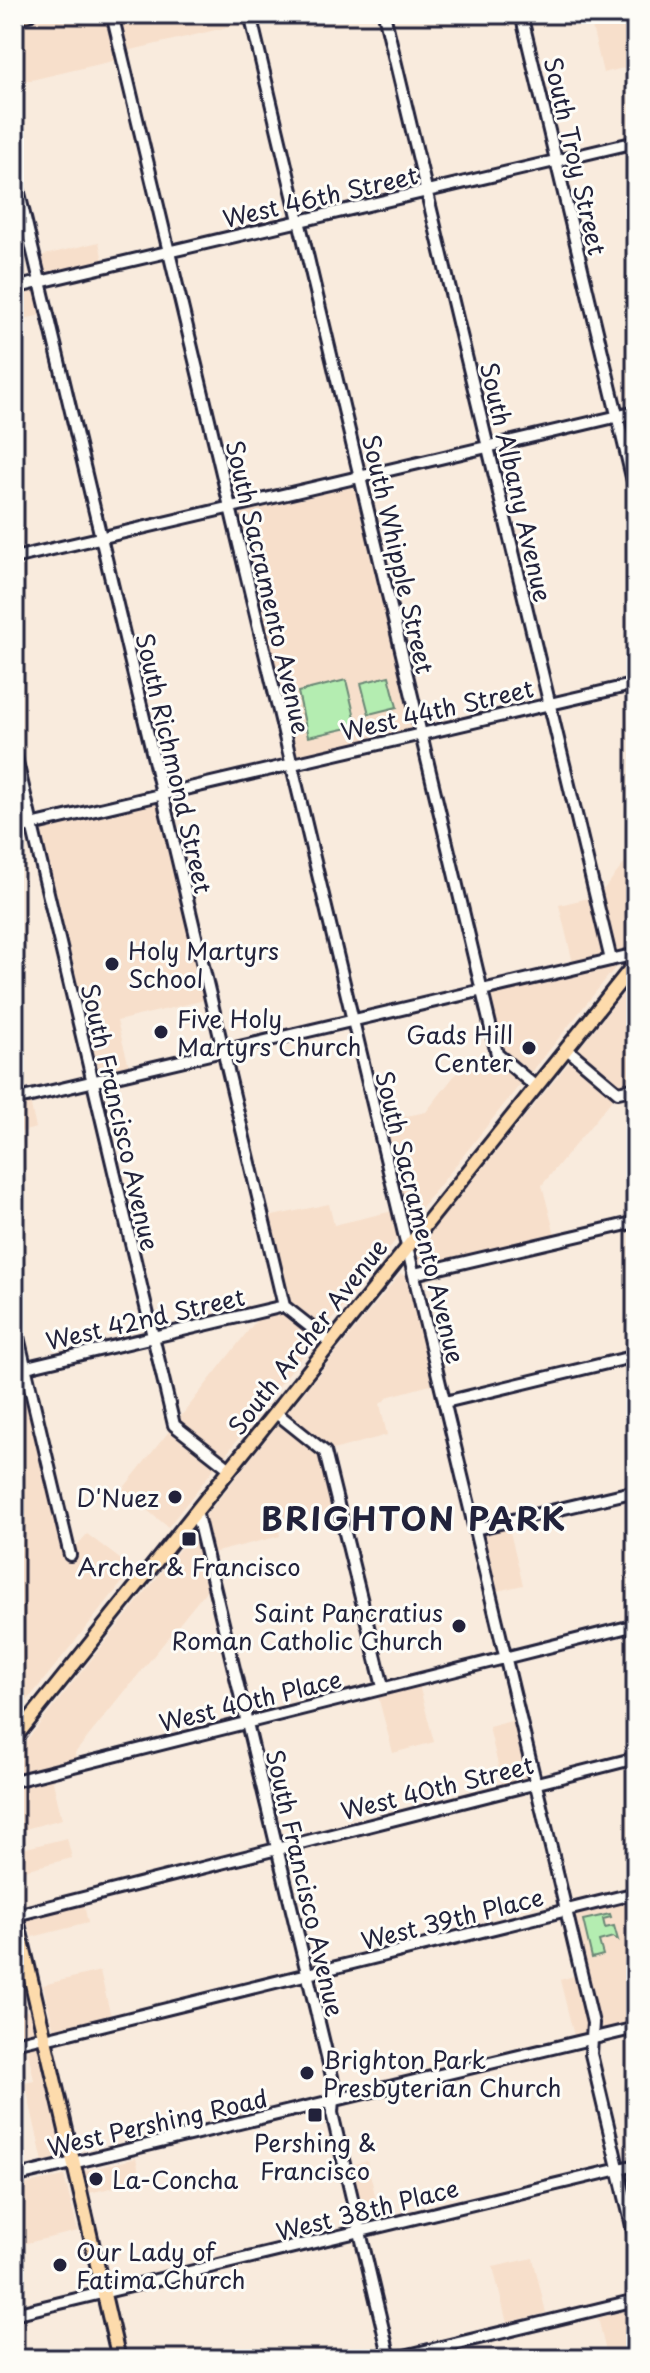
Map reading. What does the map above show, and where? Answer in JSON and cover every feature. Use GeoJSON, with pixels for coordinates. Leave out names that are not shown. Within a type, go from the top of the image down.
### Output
{"type":"FeatureCollection","features":[{"type":"Feature","properties":{"kind":"main road"},"geometry":{"type":"LineString","coordinates":[[14,17],[29,14]]}},
{"type":"Feature","properties":{"kind":"main road","name":"South Archer Avenue"},"geometry":{"type":"LineString","coordinates":[[14,1739],[636,962]]}},
{"type":"Feature","properties":{"kind":"main road"},"geometry":{"type":"LineString","coordinates":[[15,1910],[119,2359]]}},
{"type":"Feature","properties":{"kind":"street","name":"South Sacramento Avenue"},"geometry":{"type":"LineString","coordinates":[[112,14],[593,2023],[591,2054],[636,2243]]}},
{"type":"Feature","properties":{"kind":"street","name":"South Whipple Street"},"geometry":{"type":"LineString","coordinates":[[250,14],[497,1054],[536,1087]]}},
{"type":"Feature","properties":{"kind":"street","name":"South Albany Avenue"},"geometry":{"type":"LineString","coordinates":[[384,14],[611,960]]}},
{"type":"Feature","properties":{"kind":"street","name":"South Troy Street"},"geometry":{"type":"LineString","coordinates":[[521,14],[636,494]]}},
{"type":"Feature","properties":{"kind":"street","name":"West 46th Street"},"geometry":{"type":"LineString","coordinates":[[14,288],[636,142]]}},
{"type":"Feature","properties":{"kind":"street","name":"South Richmond Street"},"geometry":{"type":"LineString","coordinates":[[14,172],[284,1306]]}},
{"type":"Feature","properties":{"kind":"street"},"geometry":{"type":"LineString","coordinates":[[14,558],[636,412]]}},
{"type":"Feature","properties":{"kind":"street","name":"West 44th Street"},"geometry":{"type":"LineString","coordinates":[[14,829],[636,684]]}},
{"type":"Feature","properties":{"kind":"street","name":"South Francisco Avenue"},"geometry":{"type":"LineString","coordinates":[[14,749],[174,1425],[230,1469]]}},
{"type":"Feature","properties":{"kind":"street"},"geometry":{"type":"LineString","coordinates":[[14,1100],[636,954]]}},
{"type":"Feature","properties":{"kind":"street"},"geometry":{"type":"LineString","coordinates":[[567,1049],[618,1092],[636,1088]]}},
{"type":"Feature","properties":{"kind":"street"},"geometry":{"type":"LineString","coordinates":[[414,1274],[636,1222]]}},
{"type":"Feature","properties":{"kind":"street"},"geometry":{"type":"LineString","coordinates":[[284,1306],[331,1343]]}},
{"type":"Feature","properties":{"kind":"street","name":"West 42nd Street"},"geometry":{"type":"LineString","coordinates":[[20,1368],[284,1306]]}},
{"type":"Feature","properties":{"kind":"street"},"geometry":{"type":"LineString","coordinates":[[14,1320],[20,1368],[70,1555]]}},
{"type":"Feature","properties":{"kind":"street"},"geometry":{"type":"LineString","coordinates":[[445,1402],[636,1356]]}},
{"type":"Feature","properties":{"kind":"street"},"geometry":{"type":"LineString","coordinates":[[275,1412],[325,1452],[383,1687]]}},
{"type":"Feature","properties":{"kind":"street"},"geometry":{"type":"LineString","coordinates":[[475,1529],[636,1491]]}},
{"type":"Feature","properties":{"kind":"street","name":"South Francisco Avenue"},"geometry":{"type":"LineString","coordinates":[[196,1511],[334,2085],[332,2113],[391,2359]]}},
{"type":"Feature","properties":{"kind":"street","name":"West 40th Place"},"geometry":{"type":"LineString","coordinates":[[14,1781],[636,1625]]}},
{"type":"Feature","properties":{"kind":"street","name":"West 40th Street"},"geometry":{"type":"LineString","coordinates":[[15,1910],[636,1758]]}},
{"type":"Feature","properties":{"kind":"street","name":"West 39th Place"},"geometry":{"type":"LineString","coordinates":[[14,2043],[636,1893]]}},
{"type":"Feature","properties":{"kind":"street","name":"West Pershing Road"},"geometry":{"type":"LineString","coordinates":[[14,2177],[636,2028]]}},
{"type":"Feature","properties":{"kind":"street","name":"West 38th Place"},"geometry":{"type":"LineString","coordinates":[[14,2314],[636,2165]]}},
{"type":"Feature","properties":{"kind":"street"},"geometry":{"type":"LineString","coordinates":[[391,2359],[636,2300]]}},
{"type":"Feature","properties":{"kind":"shaded area"},"geometry":{"type":"Polygon","coordinates":[[[61,14],[107,14],[117,60],[14,84],[14,25],[61,14]]]}},
{"type":"Feature","properties":{"kind":"shaded area"},"geometry":{"type":"Polygon","coordinates":[[[119,14],[243,14],[245,23],[127,51],[119,14]]]}},
{"type":"Feature","properties":{"kind":"shaded area"},"geometry":{"type":"Polygon","coordinates":[[[589,14],[636,14],[636,65],[603,73],[589,14]]]}},
{"type":"Feature","properties":{"kind":"shaded area"},"geometry":{"type":"Polygon","coordinates":[[[99,242],[103,261],[44,274],[40,256],[99,242]]]}},
{"type":"Feature","properties":{"kind":"shaded area"},"geometry":{"type":"Polygon","coordinates":[[[35,289],[42,315],[14,321],[14,294],[35,289]]]}},
{"type":"Feature","properties":{"kind":"shaded area"},"geometry":{"type":"Polygon","coordinates":[[[354,486],[413,728],[296,757],[238,514],[354,486]]]}},
{"type":"Feature","properties":{"kind":"shaded area"},"geometry":{"type":"Polygon","coordinates":[[[157,802],[205,1000],[117,1021],[129,1066],[99,1073],[40,828],[157,802]]]}},
{"type":"Feature","properties":{"kind":"shaded area"},"geometry":{"type":"Polygon","coordinates":[[[636,849],[636,941],[631,947],[614,951],[599,895],[636,849]]]}},
{"type":"Feature","properties":{"kind":"shaded area"},"geometry":{"type":"Polygon","coordinates":[[[589,898],[603,956],[573,963],[559,905],[589,898]]]}},
{"type":"Feature","properties":{"kind":"shaded area"},"geometry":{"type":"Polygon","coordinates":[[[618,964],[531,1073],[502,1052],[489,995],[618,964]]]}},
{"type":"Feature","properties":{"kind":"shaded area"},"geometry":{"type":"Polygon","coordinates":[[[636,977],[636,1083],[622,1086],[578,1050],[636,977]]]}},
{"type":"Feature","properties":{"kind":"shaded area"},"geometry":{"type":"Polygon","coordinates":[[[491,1055],[522,1082],[408,1225],[383,1121],[426,1112],[466,1061],[491,1055]]]}},
{"type":"Feature","properties":{"kind":"shaded area"},"geometry":{"type":"Polygon","coordinates":[[[571,1060],[616,1095],[542,1185],[555,1235],[428,1265],[422,1263],[416,1251],[571,1060]]]}},
{"type":"Feature","properties":{"kind":"shaded area"},"geometry":{"type":"Polygon","coordinates":[[[30,1102],[36,1128],[14,1134],[14,1106],[30,1102]]]}},
{"type":"Feature","properties":{"kind":"shaded area"},"geometry":{"type":"Polygon","coordinates":[[[329,1204],[334,1225],[393,1211],[399,1236],[323,1331],[288,1302],[268,1217],[329,1204]]]}},
{"type":"Feature","properties":{"kind":"shaded area"},"geometry":{"type":"Polygon","coordinates":[[[400,1274],[409,1277],[434,1384],[390,1396],[380,1404],[387,1435],[333,1450],[288,1412],[400,1274]]]}},
{"type":"Feature","properties":{"kind":"shaded area"},"geometry":{"type":"Polygon","coordinates":[[[282,1312],[315,1340],[224,1457],[178,1420],[259,1317],[282,1312]]]}},
{"type":"Feature","properties":{"kind":"shaded area"},"geometry":{"type":"Polygon","coordinates":[[[20,1373],[64,1561],[87,1534],[133,1569],[14,1717],[14,1374],[20,1373]]]}},
{"type":"Feature","properties":{"kind":"shaded area"},"geometry":{"type":"Polygon","coordinates":[[[279,1423],[322,1457],[334,1510],[278,1523],[280,1536],[212,1553],[204,1518],[279,1423]]]}},
{"type":"Feature","properties":{"kind":"shaded area"},"geometry":{"type":"Polygon","coordinates":[[[170,1430],[216,1466],[168,1527],[122,1490],[170,1430]]]}},
{"type":"Feature","properties":{"kind":"shaded area"},"geometry":{"type":"Polygon","coordinates":[[[509,1528],[523,1585],[497,1591],[484,1534],[509,1528]]]}},
{"type":"Feature","properties":{"kind":"shaded area"},"geometry":{"type":"Polygon","coordinates":[[[195,1530],[210,1586],[75,1753],[76,1760],[14,1775],[14,1756],[195,1530]]]}},
{"type":"Feature","properties":{"kind":"shaded area"},"geometry":{"type":"Polygon","coordinates":[[[419,1685],[434,1742],[393,1753],[378,1696],[419,1685]]]}},
{"type":"Feature","properties":{"kind":"shaded area"},"geometry":{"type":"Polygon","coordinates":[[[515,1720],[530,1779],[503,1786],[489,1727],[515,1720]]]}},
{"type":"Feature","properties":{"kind":"shaded area"},"geometry":{"type":"Polygon","coordinates":[[[52,1778],[62,1819],[14,1832],[14,1788],[52,1778]]]}},
{"type":"Feature","properties":{"kind":"shaded area"},"geometry":{"type":"Polygon","coordinates":[[[67,1838],[72,1858],[16,1872],[14,1851],[67,1838]]]}},
{"type":"Feature","properties":{"kind":"shaded area"},"geometry":{"type":"Polygon","coordinates":[[[636,1900],[636,2021],[602,2029],[574,1914],[636,1900]]]}},
{"type":"Feature","properties":{"kind":"shaded area"},"geometry":{"type":"Polygon","coordinates":[[[84,1905],[88,1923],[32,1937],[27,1919],[84,1905]]]}},
{"type":"Feature","properties":{"kind":"shaded area"},"geometry":{"type":"Polygon","coordinates":[[[100,1971],[111,2017],[54,2031],[43,1985],[100,1971]]]}},
{"type":"Feature","properties":{"kind":"shaded area"},"geometry":{"type":"Polygon","coordinates":[[[577,1975],[590,2032],[574,2036],[560,1980],[577,1975]]]}},
{"type":"Feature","properties":{"kind":"shaded area"},"geometry":{"type":"Polygon","coordinates":[[[31,2010],[36,2032],[14,2037],[14,2014],[31,2010]]]}},
{"type":"Feature","properties":{"kind":"shaded area"},"geometry":{"type":"Polygon","coordinates":[[[40,2044],[65,2156],[43,2162],[25,2082],[34,2080],[27,2046],[40,2044]]]}},
{"type":"Feature","properties":{"kind":"shaded area"},"geometry":{"type":"Polygon","coordinates":[[[136,2158],[141,2181],[89,2193],[84,2171],[136,2158]]]}},
{"type":"Feature","properties":{"kind":"shaded area"},"geometry":{"type":"Polygon","coordinates":[[[367,2161],[381,2220],[364,2224],[350,2165],[367,2161]]]}},
{"type":"Feature","properties":{"kind":"shaded area"},"geometry":{"type":"Polygon","coordinates":[[[64,2176],[78,2231],[14,2246],[14,2187],[64,2176]]]}},
{"type":"Feature","properties":{"kind":"shaded area"},"geometry":{"type":"Polygon","coordinates":[[[533,2258],[546,2313],[507,2323],[493,2267],[533,2258]]]}},
{"type":"Feature","properties":{"kind":"shaded area"},"geometry":{"type":"Polygon","coordinates":[[[636,2308],[636,2359],[608,2359],[598,2318],[636,2308]]]}},
{"type":"Feature","properties":{"kind":"green space"},"geometry":{"type":"Polygon","coordinates":[[[389,676],[397,707],[369,714],[361,683],[389,676]]]}},
{"type":"Feature","properties":{"kind":"green space"},"geometry":{"type":"Polygon","coordinates":[[[346,680],[357,726],[308,737],[298,692],[346,680]]]}},
{"type":"Feature","properties":{"kind":"green space"},"geometry":{"type":"Polygon","coordinates":[[[610,1914],[611,1917],[603,1919],[605,1928],[614,1926],[618,1940],[613,1937],[599,1941],[603,1955],[592,1958],[583,1920],[610,1914]]]}},
{"type":"Feature","properties":{"kind":"place","name":"Holy Martyrs School"},"geometry":{"type":"Point","coordinates":[112,964]}},
{"type":"Feature","properties":{"kind":"place","name":"Five Holy Martyrs Church"},"geometry":{"type":"Point","coordinates":[161,1032]}},
{"type":"Feature","properties":{"kind":"place","name":"Gads Hill Center"},"geometry":{"type":"Point","coordinates":[529,1048]}},
{"type":"Feature","properties":{"kind":"place","name":"D'Nuez"},"geometry":{"type":"Point","coordinates":[175,1497]}},
{"type":"Feature","properties":{"kind":"place","name":"Archer & Francisco"},"geometry":{"type":"Point","coordinates":[189,1539]}},
{"type":"Feature","properties":{"kind":"place","name":"Saint Pancratius Roman Catholic Church"},"geometry":{"type":"Point","coordinates":[459,1626]}},
{"type":"Feature","properties":{"kind":"place","name":"Brighton Park Presbyterian Church"},"geometry":{"type":"Point","coordinates":[307,2073]}},
{"type":"Feature","properties":{"kind":"place","name":"Pershing & Francisco"},"geometry":{"type":"Point","coordinates":[315,2115]}},
{"type":"Feature","properties":{"kind":"place","name":"La-Concha"},"geometry":{"type":"Point","coordinates":[96,2179]}},
{"type":"Feature","properties":{"kind":"place","name":"Our Lady of Fatima Church"},"geometry":{"type":"Point","coordinates":[60,2265]}},
{"type":"Feature","properties":{"kind":"district","name":"BRIGHTON PARK"},"geometry":{"type":"Point","coordinates":[414,1518]}}]}
